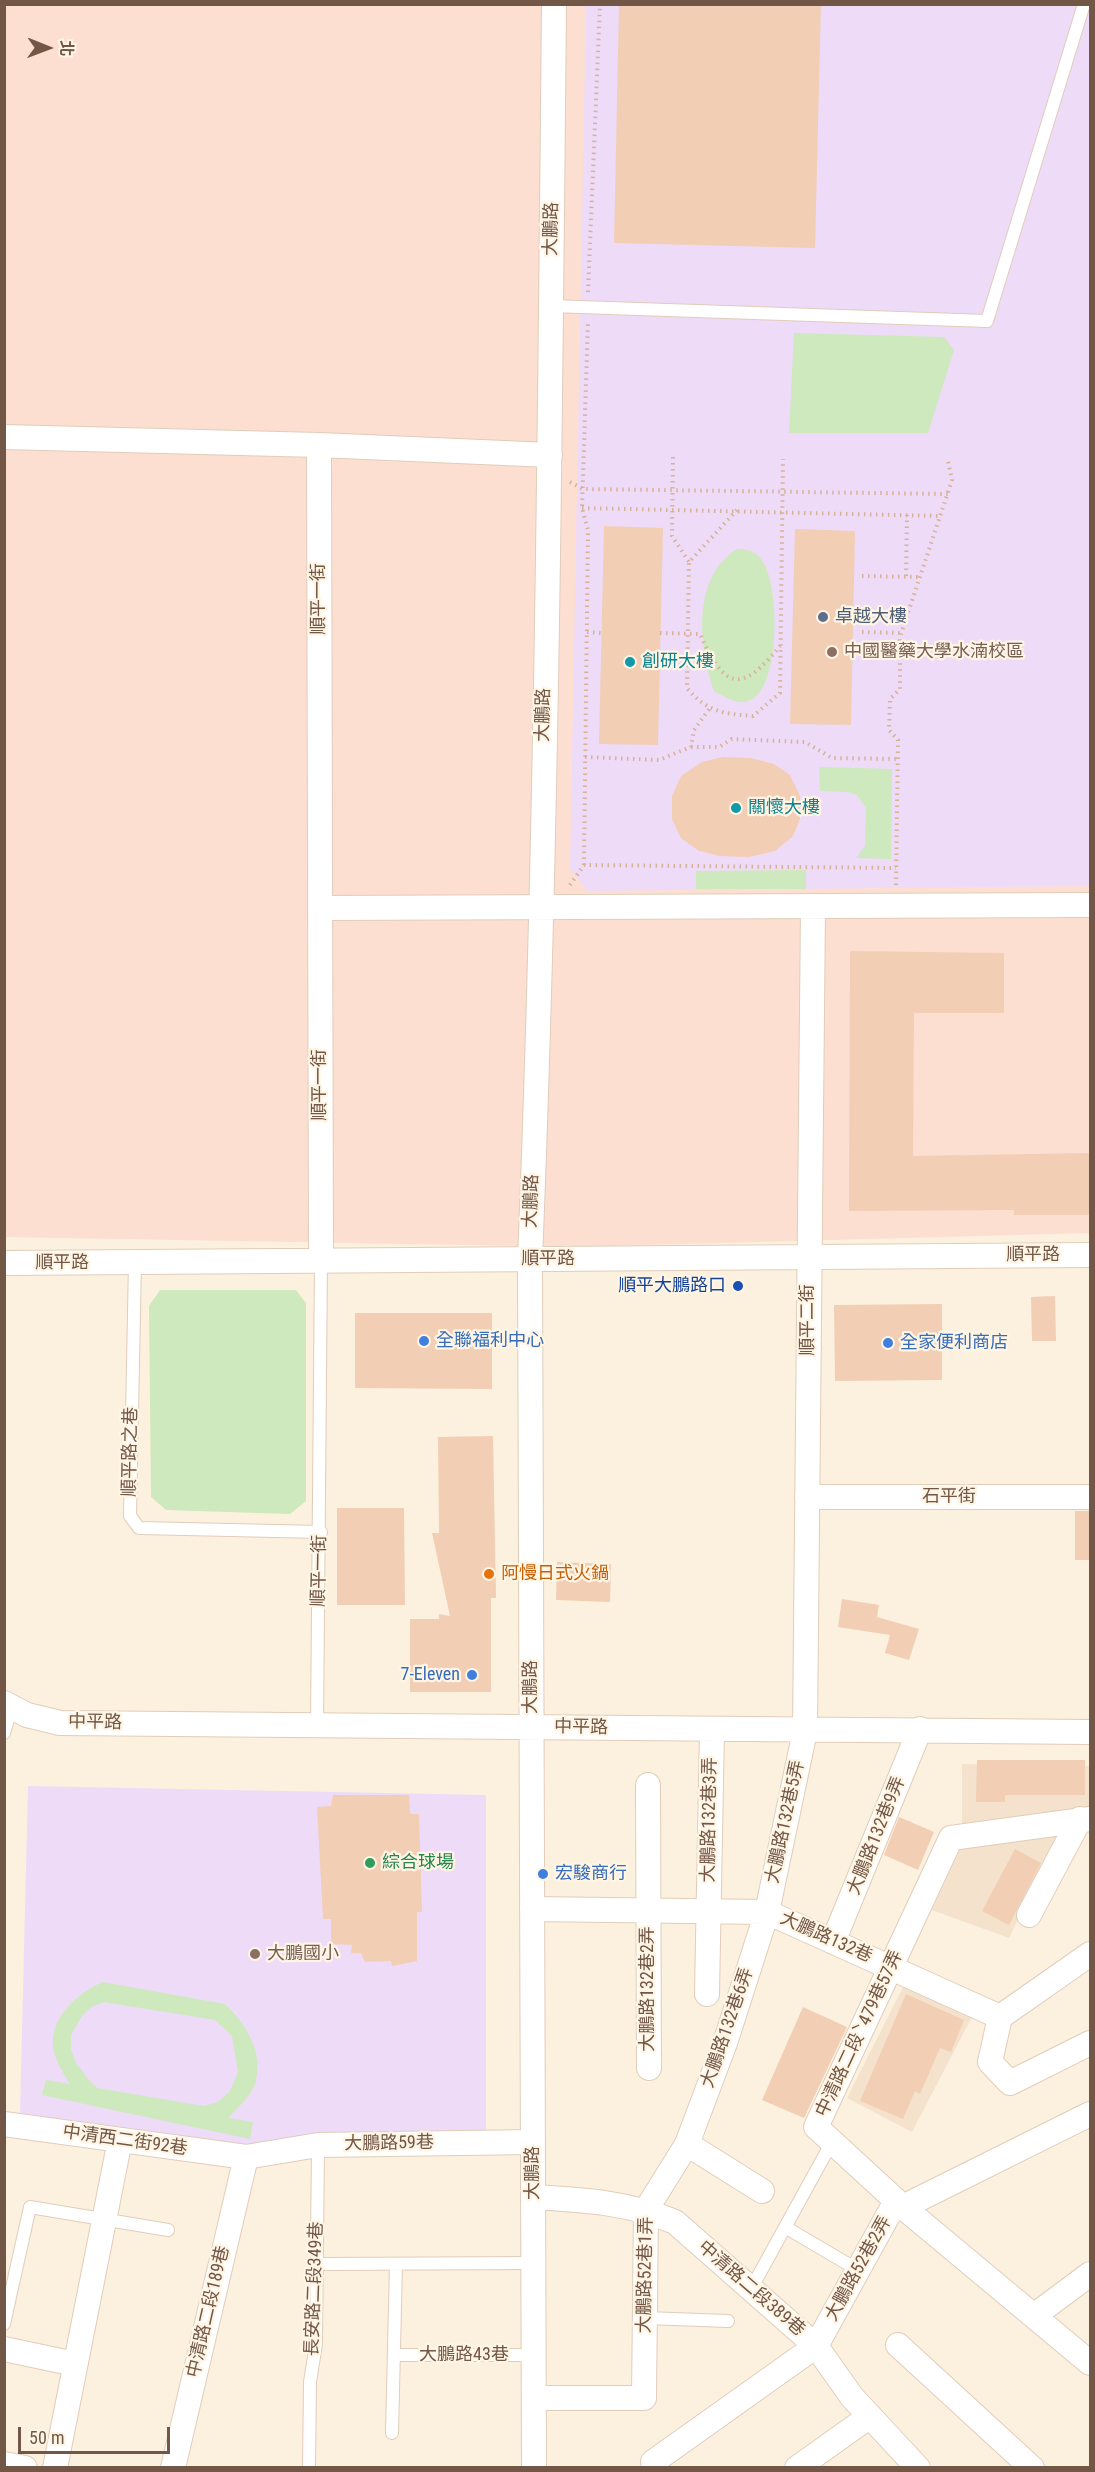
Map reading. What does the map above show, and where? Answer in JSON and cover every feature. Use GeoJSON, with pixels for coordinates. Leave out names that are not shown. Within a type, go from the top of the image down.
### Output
{"type":"FeatureCollection","features":[{"type":"Feature","properties":{"kind":"street","name":"大鵬路"},"geometry":{"type":"LineString","coordinates":[[534,2468],[530,1259],[537,1090],[550,455],[554,4]]}},
{"type":"Feature","properties":{"kind":"street"},"geometry":{"type":"LineString","coordinates":[[4,437],[319,445],[550,455]]}},
{"type":"Feature","properties":{"kind":"street","name":"順平一街"},"geometry":{"type":"LineString","coordinates":[[319,445],[321,1261]]}},
{"type":"Feature","properties":{"kind":"street"},"geometry":{"type":"LineString","coordinates":[[320,908],[813,908],[1090,905]]}},
{"type":"Feature","properties":{"kind":"street","name":"順平二街"},"geometry":{"type":"LineString","coordinates":[[805,1731],[813,908]]}},
{"type":"Feature","properties":{"kind":"street","name":"順平路"},"geometry":{"type":"LineString","coordinates":[[4,1263],[1090,1255]]}},
{"type":"Feature","properties":{"kind":"street","name":"石平街"},"geometry":{"type":"LineString","coordinates":[[807,1497],[1090,1497]]}},
{"type":"Feature","properties":{"kind":"street","name":"中平路"},"geometry":{"type":"LineString","coordinates":[[8,1706],[42,1720],[60,1723],[1090,1732]]}},
{"type":"Feature","properties":{"kind":"street","name":"大鵬路132巷3弄"},"geometry":{"type":"LineString","coordinates":[[707,1994],[712,1729]]}},
{"type":"Feature","properties":{"kind":"street","name":"大鵬路132巷9弄"},"geometry":{"type":"LineString","coordinates":[[833,1942],[920,1730]]}},
{"type":"Feature","properties":{"kind":"street","name":"大鵬路132巷5弄"},"geometry":{"type":"LineString","coordinates":[[767,1912],[805,1731]]}},
{"type":"Feature","properties":{"kind":"street","name":"大鵬路132巷2弄"},"geometry":{"type":"LineString","coordinates":[[648,1785],[649,2068]]}},
{"type":"Feature","properties":{"kind":"street"},"geometry":{"type":"LineString","coordinates":[[1029,1915],[1085,1819]]}},
{"type":"Feature","properties":{"kind":"street","name":"中清路二段ˋ479巷57弄"},"geometry":{"type":"LineString","coordinates":[[1085,1819],[951,1838],[816,2127],[903,2207],[1090,2363]]}},
{"type":"Feature","properties":{"kind":"street","name":"大鵬路132巷"},"geometry":{"type":"LineString","coordinates":[[532,1909],[767,1912],[1000,2017]]}},
{"type":"Feature","properties":{"kind":"street","name":"大鵬路132巷6弄"},"geometry":{"type":"LineString","coordinates":[[687,2144],[725,2043],[767,1912]]}},
{"type":"Feature","properties":{"kind":"street"},"geometry":{"type":"LineString","coordinates":[[1090,1954],[1000,2017],[990,2062],[1010,2083],[1090,2043]]}},
{"type":"Feature","properties":{"kind":"street","name":"大鵬路52巷2弄"},"geometry":{"type":"LineString","coordinates":[[655,2465],[816,2346],[891,2210],[903,2207],[1090,2114]]}},
{"type":"Feature","properties":{"kind":"street","name":"中清西二街92巷"},"geometry":{"type":"LineString","coordinates":[[4,2124],[246,2157]]}},
{"type":"Feature","properties":{"kind":"street"},"geometry":{"type":"LineString","coordinates":[[55,2468],[120,2139]]}},
{"type":"Feature","properties":{"kind":"street","name":"大鵬路59巷"},"geometry":{"type":"LineString","coordinates":[[246,2157],[318,2145],[533,2142]]}},
{"type":"Feature","properties":{"kind":"street"},"geometry":{"type":"LineString","coordinates":[[687,2144],[762,2191]]}},
{"type":"Feature","properties":{"kind":"street","name":"大鵬路52巷1弄"},"geometry":{"type":"LineString","coordinates":[[534,2398],[644,2398],[646,2210],[687,2144]]}},
{"type":"Feature","properties":{"kind":"street","name":"中清路二段189巷"},"geometry":{"type":"LineString","coordinates":[[173,2468],[246,2157]]}},
{"type":"Feature","properties":{"kind":"street","name":"中清路二段389巷"},"geometry":{"type":"LineString","coordinates":[[533,2197],[612,2202],[646,2210],[675,2222],[816,2346],[852,2397],[910,2465]]}},
{"type":"Feature","properties":{"kind":"street"},"geometry":{"type":"LineString","coordinates":[[1035,2315],[1090,2274]]}},
{"type":"Feature","properties":{"kind":"street"},"geometry":{"type":"LineString","coordinates":[[898,2345],[1032,2468]]}},
{"type":"Feature","properties":{"kind":"street"},"geometry":{"type":"LineString","coordinates":[[4,2349],[75,2364]]}},
{"type":"Feature","properties":{"kind":"street"},"geometry":{"type":"LineString","coordinates":[[797,2468],[870,2416]]}},
{"type":"Feature","properties":{"kind":"street"},"geometry":{"type":"LineString","coordinates":[[4,2464],[25,2468]]}},
{"type":"Feature","properties":{"kind":"lane"},"geometry":{"type":"LineString","coordinates":[[551,306],[987,321],[1084,4]]}},
{"type":"Feature","properties":{"kind":"lane","name":"順平一街"},"geometry":{"type":"LineString","coordinates":[[317,1725],[321,1532],[321,1261]]}},
{"type":"Feature","properties":{"kind":"lane","name":"順平路之巷"},"geometry":{"type":"LineString","coordinates":[[135,1262],[130,1516],[139,1528],[321,1532]]}},
{"type":"Feature","properties":{"kind":"lane"},"geometry":{"type":"LineString","coordinates":[[4,1733],[8,1706]]}},
{"type":"Feature","properties":{"kind":"lane"},"geometry":{"type":"LineString","coordinates":[[751,2289],[832,2142]]}},
{"type":"Feature","properties":{"kind":"lane","name":"長安路二段349巷"},"geometry":{"type":"LineString","coordinates":[[309,2468],[310,2382],[316,2344],[318,2145]]}},
{"type":"Feature","properties":{"kind":"lane"},"geometry":{"type":"LineString","coordinates":[[4,2324],[30,2208],[168,2230]]}},
{"type":"Feature","properties":{"kind":"lane"},"geometry":{"type":"LineString","coordinates":[[785,2228],[858,2270]]}},
{"type":"Feature","properties":{"kind":"lane"},"geometry":{"type":"LineString","coordinates":[[317,2264],[534,2263]]}},
{"type":"Feature","properties":{"kind":"lane","name":"大鵬路43巷"},"geometry":{"type":"LineString","coordinates":[[392,2433],[396,2264]]}},
{"type":"Feature","properties":{"kind":"lane"},"geometry":{"type":"LineString","coordinates":[[645,2318],[728,2321]]}},
{"type":"Feature","properties":{"kind":"lane","name":"大鵬路43巷"},"geometry":{"type":"LineString","coordinates":[[394,2355],[534,2355]]}},
{"type":"Feature","properties":{"kind":"path"},"geometry":{"type":"LineString","coordinates":[[570,885],[584,865],[588,530],[582,508],[600,4]]}},
{"type":"Feature","properties":{"kind":"path"},"geometry":{"type":"LineString","coordinates":[[578,422],[585,422]]}},
{"type":"Feature","properties":{"kind":"path"},"geometry":{"type":"LineString","coordinates":[[673,457],[672,536],[688,562],[687,688],[700,703],[710,708],[727,714],[753,716],[780,693],[783,459]]}},
{"type":"Feature","properties":{"kind":"path"},"geometry":{"type":"LineString","coordinates":[[895,892],[898,740],[889,730],[890,699],[900,689],[902,633],[952,480],[948,461]]}},
{"type":"Feature","properties":{"kind":"path"},"geometry":{"type":"LineString","coordinates":[[570,482],[583,489],[948,494]]}},
{"type":"Feature","properties":{"kind":"path"},"geometry":{"type":"LineString","coordinates":[[582,508],[940,516]]}},
{"type":"Feature","properties":{"kind":"path"},"geometry":{"type":"LineString","coordinates":[[688,562],[737,510]]}},
{"type":"Feature","properties":{"kind":"path"},"geometry":{"type":"LineString","coordinates":[[906,576],[907,515]]}},
{"type":"Feature","properties":{"kind":"path"},"geometry":{"type":"LineString","coordinates":[[862,576],[920,577]]}},
{"type":"Feature","properties":{"kind":"path"},"geometry":{"type":"LineString","coordinates":[[862,632],[902,633]]}},
{"type":"Feature","properties":{"kind":"path"},"geometry":{"type":"LineString","coordinates":[[587,633],[601,633]]}},
{"type":"Feature","properties":{"kind":"path"},"geometry":{"type":"LineString","coordinates":[[660,633],[700,634],[712,661],[724,675],[738,680],[751,677],[780,645]]}},
{"type":"Feature","properties":{"kind":"path"},"geometry":{"type":"LineString","coordinates":[[691,747],[694,730],[710,708]]}},
{"type":"Feature","properties":{"kind":"path"},"geometry":{"type":"LineString","coordinates":[[585,757],[660,760],[691,747],[719,747],[732,740],[805,742],[832,758],[898,759]]}},
{"type":"Feature","properties":{"kind":"path"},"geometry":{"type":"LineString","coordinates":[[584,865],[896,867]]}},
{"type":"Feature","properties":{"kind":"shaded area"},"geometry":{"type":"Polygon","coordinates":[[[5,5],[1090,5],[1090,1233],[575,1247],[5,1237],[5,5]]]}},
{"type":"Feature","properties":{"kind":"shaded area","name":"中國醫藥大學水湳校區"},"geometry":{"type":"Polygon","coordinates":[[[586,5],[1090,5],[1090,886],[587,891],[570,868],[586,5]]]}},
{"type":"Feature","properties":{"kind":"shaded area"},"geometry":{"type":"Polygon","coordinates":[[[962,1764],[1090,1766],[1090,1808],[962,1826],[962,1764]]]}},
{"type":"Feature","properties":{"kind":"shaded area","name":"大鵬國小"},"geometry":{"type":"Polygon","coordinates":[[[28,1786],[486,1795],[486,2143],[255,2148],[20,2113],[28,1786]]]}},
{"type":"Feature","properties":{"kind":"shaded area"},"geometry":{"type":"Polygon","coordinates":[[[1060,1833],[1009,1938],[932,1910],[963,1843],[1060,1833]]]}},
{"type":"Feature","properties":{"kind":"shaded area"},"geometry":{"type":"Polygon","coordinates":[[[904,1985],[975,2011],[912,2132],[847,2098],[904,1985]]]}},
{"type":"Feature","properties":{"kind":"green space"},"geometry":{"type":"Polygon","coordinates":[[[794,333],[944,337],[954,350],[928,433],[789,433],[794,333]]]}},
{"type":"Feature","properties":{"kind":"green space"},"geometry":{"type":"Polygon","coordinates":[[[737,549],[750,551],[761,559],[772,589],[774,611],[772,658],[767,678],[759,693],[744,702],[730,699],[714,691],[705,654],[703,634],[706,595],[712,577],[722,562],[737,549]]]}},
{"type":"Feature","properties":{"kind":"green space"},"geometry":{"type":"Polygon","coordinates":[[[819,767],[892,769],[891,859],[856,858],[865,846],[866,808],[857,795],[847,792],[820,791],[819,767]]]}},
{"type":"Feature","properties":{"kind":"green space"},"geometry":{"type":"Polygon","coordinates":[[[806,870],[806,889],[696,889],[696,871],[806,870]]]}},
{"type":"Feature","properties":{"kind":"green space"},"geometry":{"type":"Polygon","coordinates":[[[160,1290],[296,1290],[306,1303],[306,1501],[290,1514],[166,1510],[151,1497],[149,1306],[160,1290]]]}},
{"type":"Feature","properties":{"kind":"green space"},"geometry":{"type":"Polygon","coordinates":[[[103,1982],[225,2004],[251,2038],[257,2058],[256,2080],[252,2091],[228,2118],[253,2122],[250,2139],[42,2095],[46,2080],[70,2084],[55,2056],[54,2034],[68,2006],[103,1982]],[[104,2002],[91,2007],[82,2016],[71,2035],[71,2049],[76,2063],[97,2088],[204,2106],[218,2102],[230,2091],[238,2072],[232,2036],[215,2020],[104,2002]]]}},
{"type":"Feature","properties":{"kind":"building"},"geometry":{"type":"Polygon","coordinates":[[[619,4],[821,4],[815,248],[614,243],[619,4]]]}},
{"type":"Feature","properties":{"kind":"building","name":"創研大樓"},"geometry":{"type":"Polygon","coordinates":[[[604,526],[663,528],[658,745],[599,744],[604,526]]]}},
{"type":"Feature","properties":{"kind":"building","name":"卓越大樓"},"geometry":{"type":"Polygon","coordinates":[[[795,529],[855,531],[851,725],[790,724],[795,529]]]}},
{"type":"Feature","properties":{"kind":"building","name":"關懷大樓"},"geometry":{"type":"Polygon","coordinates":[[[723,757],[751,758],[774,764],[790,775],[800,796],[800,819],[793,836],[775,851],[749,857],[720,856],[699,851],[681,838],[672,819],[672,796],[681,776],[702,762],[723,757]]]}},
{"type":"Feature","properties":{"kind":"building"},"geometry":{"type":"Polygon","coordinates":[[[850,951],[1004,953],[1004,1013],[914,1013],[913,1156],[1090,1153],[1090,1215],[1014,1215],[1014,1210],[849,1211],[850,951]]]}},
{"type":"Feature","properties":{"kind":"building"},"geometry":{"type":"Polygon","coordinates":[[[1055,1296],[1056,1341],[1032,1341],[1031,1297],[1055,1296]]]}},
{"type":"Feature","properties":{"kind":"building","name":"全家便利商店"},"geometry":{"type":"Polygon","coordinates":[[[942,1304],[942,1380],[835,1381],[834,1305],[942,1304]]]}},
{"type":"Feature","properties":{"kind":"building","name":"全聯福利中心"},"geometry":{"type":"Polygon","coordinates":[[[355,1313],[492,1313],[492,1389],[355,1388],[355,1313]]]}},
{"type":"Feature","properties":{"kind":"building"},"geometry":{"type":"Polygon","coordinates":[[[493,1436],[496,1598],[491,1598],[491,1692],[410,1692],[410,1619],[439,1619],[439,1614],[450,1616],[432,1533],[439,1533],[438,1437],[493,1436]]]}},
{"type":"Feature","properties":{"kind":"building"},"geometry":{"type":"Polygon","coordinates":[[[337,1508],[404,1508],[405,1605],[337,1605],[337,1508]]]}},
{"type":"Feature","properties":{"kind":"building"},"geometry":{"type":"Polygon","coordinates":[[[1075,1511],[1090,1511],[1090,1560],[1075,1560],[1075,1511]]]}},
{"type":"Feature","properties":{"kind":"building"},"geometry":{"type":"Polygon","coordinates":[[[557,1562],[611,1564],[610,1602],[556,1600],[557,1562]]]}},
{"type":"Feature","properties":{"kind":"building"},"geometry":{"type":"Polygon","coordinates":[[[842,1599],[879,1605],[877,1617],[919,1629],[909,1660],[885,1653],[890,1635],[838,1627],[842,1599]]]}},
{"type":"Feature","properties":{"kind":"building"},"geometry":{"type":"Polygon","coordinates":[[[977,1760],[1085,1760],[1085,1795],[1005,1795],[1005,1802],[976,1802],[977,1760]]]}},
{"type":"Feature","properties":{"kind":"building","name":"綜合球場"},"geometry":{"type":"Polygon","coordinates":[[[333,1795],[409,1795],[410,1814],[419,1814],[422,1912],[417,1912],[417,1961],[392,1966],[391,1961],[365,1962],[361,1953],[351,1953],[352,1945],[331,1944],[331,1919],[323,1919],[317,1807],[331,1806],[333,1795]]]}},
{"type":"Feature","properties":{"kind":"building"},"geometry":{"type":"Polygon","coordinates":[[[899,1817],[934,1832],[918,1870],[884,1855],[899,1817]]]}},
{"type":"Feature","properties":{"kind":"building"},"geometry":{"type":"Polygon","coordinates":[[[1015,1849],[1041,1863],[1009,1925],[982,1911],[1015,1849]]]}},
{"type":"Feature","properties":{"kind":"building"},"geometry":{"type":"Polygon","coordinates":[[[906,1994],[964,2020],[951,2052],[940,2048],[920,2094],[915,2091],[903,2119],[860,2101],[906,1994]]]}},
{"type":"Feature","properties":{"kind":"building"},"geometry":{"type":"Polygon","coordinates":[[[803,2007],[847,2027],[804,2118],[762,2100],[803,2007]]]}},
{"type":"Feature","properties":{"kind":"place","name":"卓越大樓"},"geometry":{"type":"Point","coordinates":[823,617]}},
{"type":"Feature","properties":{"kind":"place","name":"中國醫藥大學水湳校區"},"geometry":{"type":"Point","coordinates":[832,652]}},
{"type":"Feature","properties":{"kind":"place","name":"創研大樓"},"geometry":{"type":"Point","coordinates":[630,662]}},
{"type":"Feature","properties":{"kind":"place","name":"關懷大樓"},"geometry":{"type":"Point","coordinates":[736,808]}},
{"type":"Feature","properties":{"kind":"place","name":"順平大鵬路口"},"geometry":{"type":"Point","coordinates":[738,1286]}},
{"type":"Feature","properties":{"kind":"place","name":"全聯福利中心"},"geometry":{"type":"Point","coordinates":[424,1341]}},
{"type":"Feature","properties":{"kind":"place","name":"全家便利商店"},"geometry":{"type":"Point","coordinates":[888,1343]}},
{"type":"Feature","properties":{"kind":"place","name":"阿慢日式火鍋"},"geometry":{"type":"Point","coordinates":[489,1574]}},
{"type":"Feature","properties":{"kind":"place","name":"7-Eleven"},"geometry":{"type":"Point","coordinates":[472,1675]}},
{"type":"Feature","properties":{"kind":"place","name":"綜合球場"},"geometry":{"type":"Point","coordinates":[370,1863]}},
{"type":"Feature","properties":{"kind":"place","name":"宏駿商行"},"geometry":{"type":"Point","coordinates":[543,1874]}},
{"type":"Feature","properties":{"kind":"place","name":"大鵬國小"},"geometry":{"type":"Point","coordinates":[255,1954]}}]}
